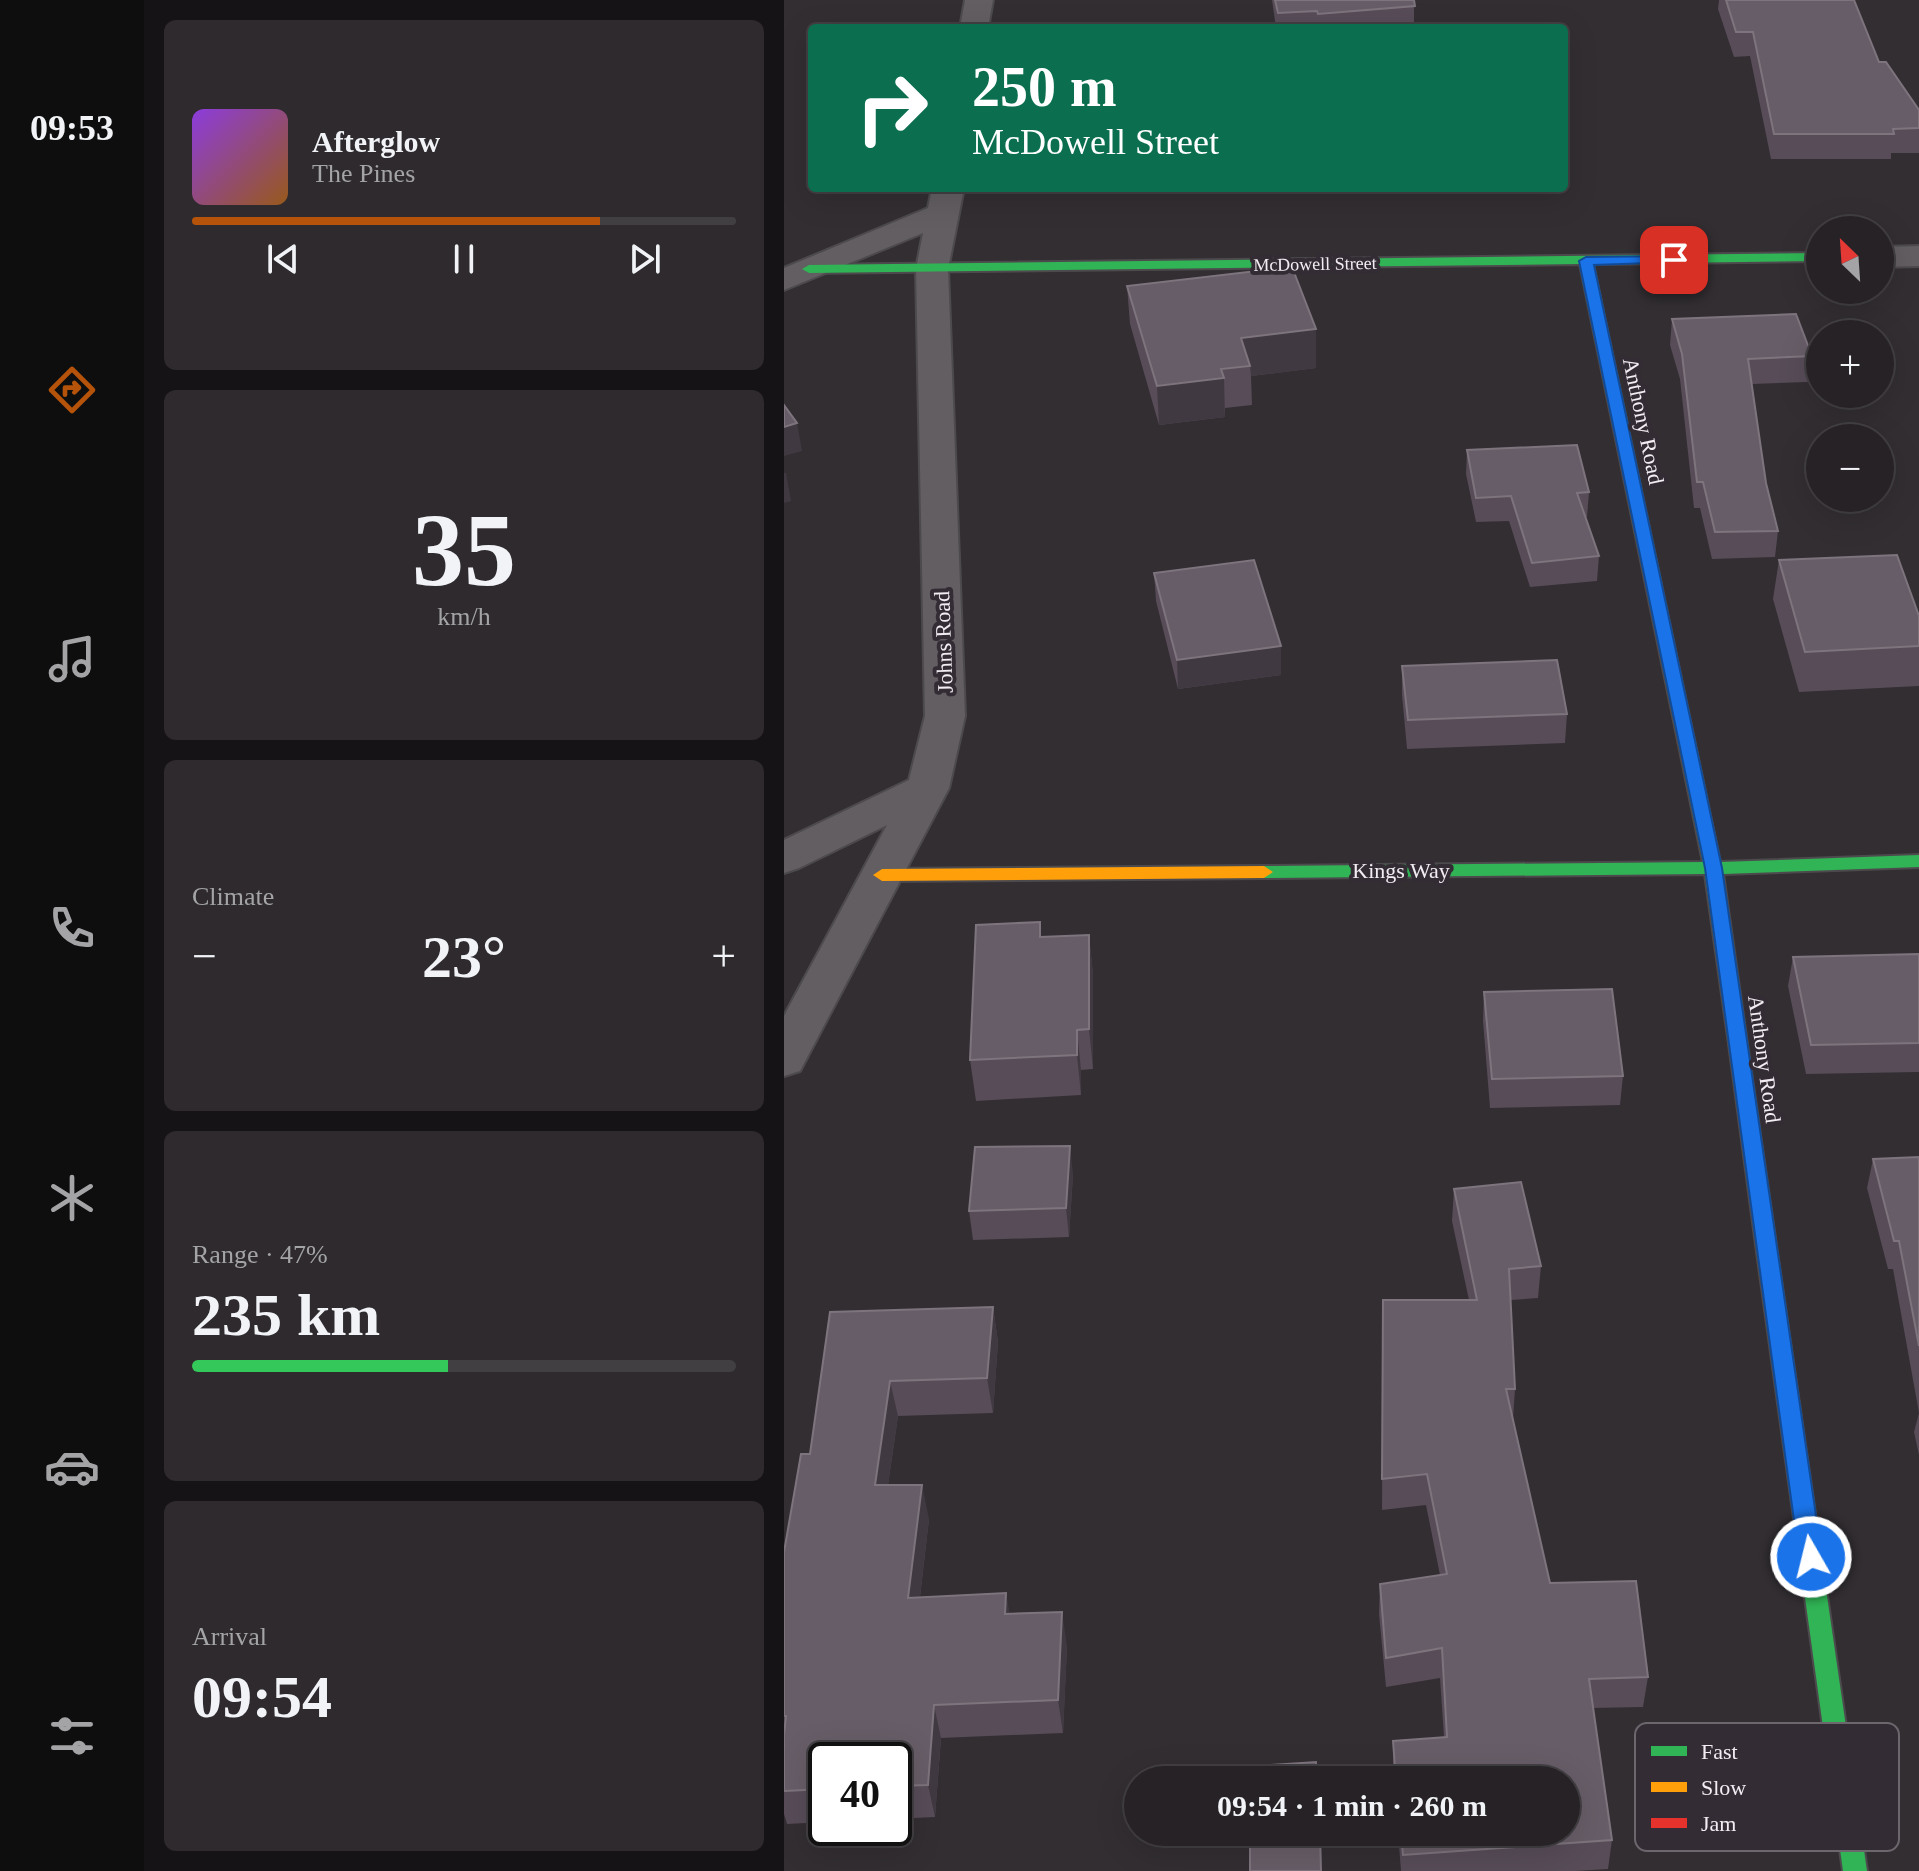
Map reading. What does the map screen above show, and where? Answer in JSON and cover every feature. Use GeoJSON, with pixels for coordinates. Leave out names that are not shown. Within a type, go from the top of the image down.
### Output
{"type":"FeatureCollection","features":[{"type":"Feature","properties":{"kind":"street"},"geometry":{"type":"LineString","coordinates":[[975,24],[979,0]]}},
{"type":"Feature","properties":{"kind":"street","name":"Johns Road"},"geometry":{"type":"LineString","coordinates":[[784,1059],[928,788],[945,716],[932,269],[946,200]]}},
{"type":"Feature","properties":{"kind":"street","name":"McDowell Street"},"geometry":{"type":"LineString","coordinates":[[797,275],[946,200]]}},
{"type":"Feature","properties":{"kind":"street"},"geometry":{"type":"LineString","coordinates":[[1894,257],[1919,256]]}},
{"type":"Feature","properties":{"kind":"street","name":"McDowell Street"},"geometry":{"type":"LineString","coordinates":[[797,275],[932,269],[1806,257]]}},
{"type":"Feature","properties":{"kind":"street","name":"Anthony Road"},"geometry":{"type":"LineString","coordinates":[[1586,261],[1713,868],[1834,1723]]}},
{"type":"Feature","properties":{"kind":"street"},"geometry":{"type":"LineString","coordinates":[[784,858],[928,788]]}},
{"type":"Feature","properties":{"kind":"street","name":"Kings Way"},"geometry":{"type":"LineString","coordinates":[[882,875],[1713,868],[1919,861]]}},
{"type":"Feature","properties":{"kind":"street","name":"Anthony Road"},"geometry":{"type":"LineString","coordinates":[[1852,1851],[1855,1871]]}},
{"type":"Feature","properties":{"kind":"building"},"geometry":{"type":"Polygon","coordinates":[[[1275,0],[1414,0],[1415,6],[1318,14],[1317,11],[1278,13],[1275,0]]]}},
{"type":"Feature","properties":{"kind":"building"},"geometry":{"type":"Polygon","coordinates":[[[1726,0],[1854,0],[1879,62],[1886,62],[1919,110],[1919,128],[1893,129],[1894,134],[1774,134],[1753,32],[1736,32],[1726,0]]]}},
{"type":"Feature","properties":{"kind":"building"},"geometry":{"type":"Polygon","coordinates":[[[1292,267],[1316,329],[1241,338],[1250,366],[1221,369],[1224,378],[1157,386],[1127,286],[1292,267]]]}},
{"type":"Feature","properties":{"kind":"building"},"geometry":{"type":"Polygon","coordinates":[[[1796,314],[1806,340],[1806,356],[1748,359],[1766,483],[1778,531],[1715,532],[1703,482],[1697,482],[1682,354],[1672,319],[1796,314]]]}},
{"type":"Feature","properties":{"kind":"building"},"geometry":{"type":"Polygon","coordinates":[[[784,405],[797,423],[784,427],[784,405]]]}},
{"type":"Feature","properties":{"kind":"building"},"geometry":{"type":"Polygon","coordinates":[[[1577,445],[1589,492],[1577,493],[1599,556],[1532,563],[1511,496],[1476,498],[1467,450],[1577,445]]]}},
{"type":"Feature","properties":{"kind":"building"},"geometry":{"type":"Polygon","coordinates":[[[1897,555],[1919,616],[1919,646],[1805,652],[1779,560],[1897,555]]]}},
{"type":"Feature","properties":{"kind":"building"},"geometry":{"type":"Polygon","coordinates":[[[1254,560],[1281,646],[1177,660],[1154,573],[1254,560]]]}},
{"type":"Feature","properties":{"kind":"building"},"geometry":{"type":"Polygon","coordinates":[[[1557,660],[1567,714],[1408,720],[1402,666],[1557,660]]]}},
{"type":"Feature","properties":{"kind":"building"},"geometry":{"type":"Polygon","coordinates":[[[1040,922],[1040,937],[1089,935],[1089,1029],[1077,1030],[1077,1055],[970,1060],[976,925],[1040,922]]]}},
{"type":"Feature","properties":{"kind":"building"},"geometry":{"type":"Polygon","coordinates":[[[1919,954],[1919,1043],[1811,1045],[1793,957],[1919,954]]]}},
{"type":"Feature","properties":{"kind":"building"},"geometry":{"type":"Polygon","coordinates":[[[1612,989],[1623,1076],[1492,1079],[1484,992],[1612,989]]]}},
{"type":"Feature","properties":{"kind":"building"},"geometry":{"type":"Polygon","coordinates":[[[1070,1146],[1066,1208],[969,1211],[975,1147],[1070,1146]]]}},
{"type":"Feature","properties":{"kind":"building"},"geometry":{"type":"Polygon","coordinates":[[[1919,1157],[1919,1346],[1899,1241],[1894,1241],[1873,1159],[1919,1157]]]}},
{"type":"Feature","properties":{"kind":"building"},"geometry":{"type":"Polygon","coordinates":[[[1521,1182],[1541,1266],[1509,1269],[1515,1389],[1506,1389],[1550,1583],[1636,1581],[1648,1677],[1589,1679],[1612,1840],[1580,1842],[1580,1766],[1395,1766],[1393,1741],[1447,1737],[1442,1648],[1386,1658],[1380,1584],[1447,1574],[1427,1474],[1382,1479],[1383,1300],[1477,1300],[1454,1189],[1521,1182]]]}},
{"type":"Feature","properties":{"kind":"building"},"geometry":{"type":"Polygon","coordinates":[[[993,1307],[987,1378],[890,1381],[875,1485],[922,1485],[908,1598],[1006,1593],[1005,1614],[1062,1612],[1058,1700],[934,1705],[928,1785],[912,1785],[912,1742],[808,1742],[808,1790],[784,1791],[784,1552],[801,1454],[810,1454],[830,1312],[993,1307]]]}},
{"type":"Feature","properties":{"kind":"building"},"geometry":{"type":"Polygon","coordinates":[[[1316,1762],[1316,1766],[1254,1766],[1316,1762]]]}},
{"type":"Feature","properties":{"kind":"building"},"geometry":{"type":"Polygon","coordinates":[[[1250,1846],[1320,1846],[1321,1871],[1250,1871],[1250,1846]]]}},
{"type":"Feature","properties":{"kind":"building"},"geometry":{"type":"Polygon","coordinates":[[[1402,1846],[1528,1846],[1403,1855],[1402,1846]]]}},
{"type":"Feature","properties":{"kind":"traffic: fast"},"geometry":{"type":"LineString","coordinates":[[809,269],[1806,257]]}},
{"type":"Feature","properties":{"kind":"traffic: fast"},"geometry":{"type":"LineString","coordinates":[[1586,261],[1713,868],[1738,1044]]}},
{"type":"Feature","properties":{"kind":"traffic: fast"},"geometry":{"type":"LineString","coordinates":[[1264,872],[1713,868],[1919,861]]}},
{"type":"Feature","properties":{"kind":"traffic: fast"},"geometry":{"type":"LineString","coordinates":[[1767,1252],[1834,1723]]}},
{"type":"Feature","properties":{"kind":"traffic: fast"},"geometry":{"type":"LineString","coordinates":[[1852,1851],[1855,1871]]}},
{"type":"Feature","properties":{"kind":"traffic: slow"},"geometry":{"type":"LineString","coordinates":[[882,875],[1264,872]]}},
{"type":"Feature","properties":{"kind":"traffic: jam"},"geometry":{"type":"LineString","coordinates":[[1738,1044],[1767,1252]]}},
{"type":"Feature","properties":{"kind":"route"},"geometry":{"type":"LineString","coordinates":[[1674,260],[1586,261],[1713,868],[1811,1557]]}}]}
